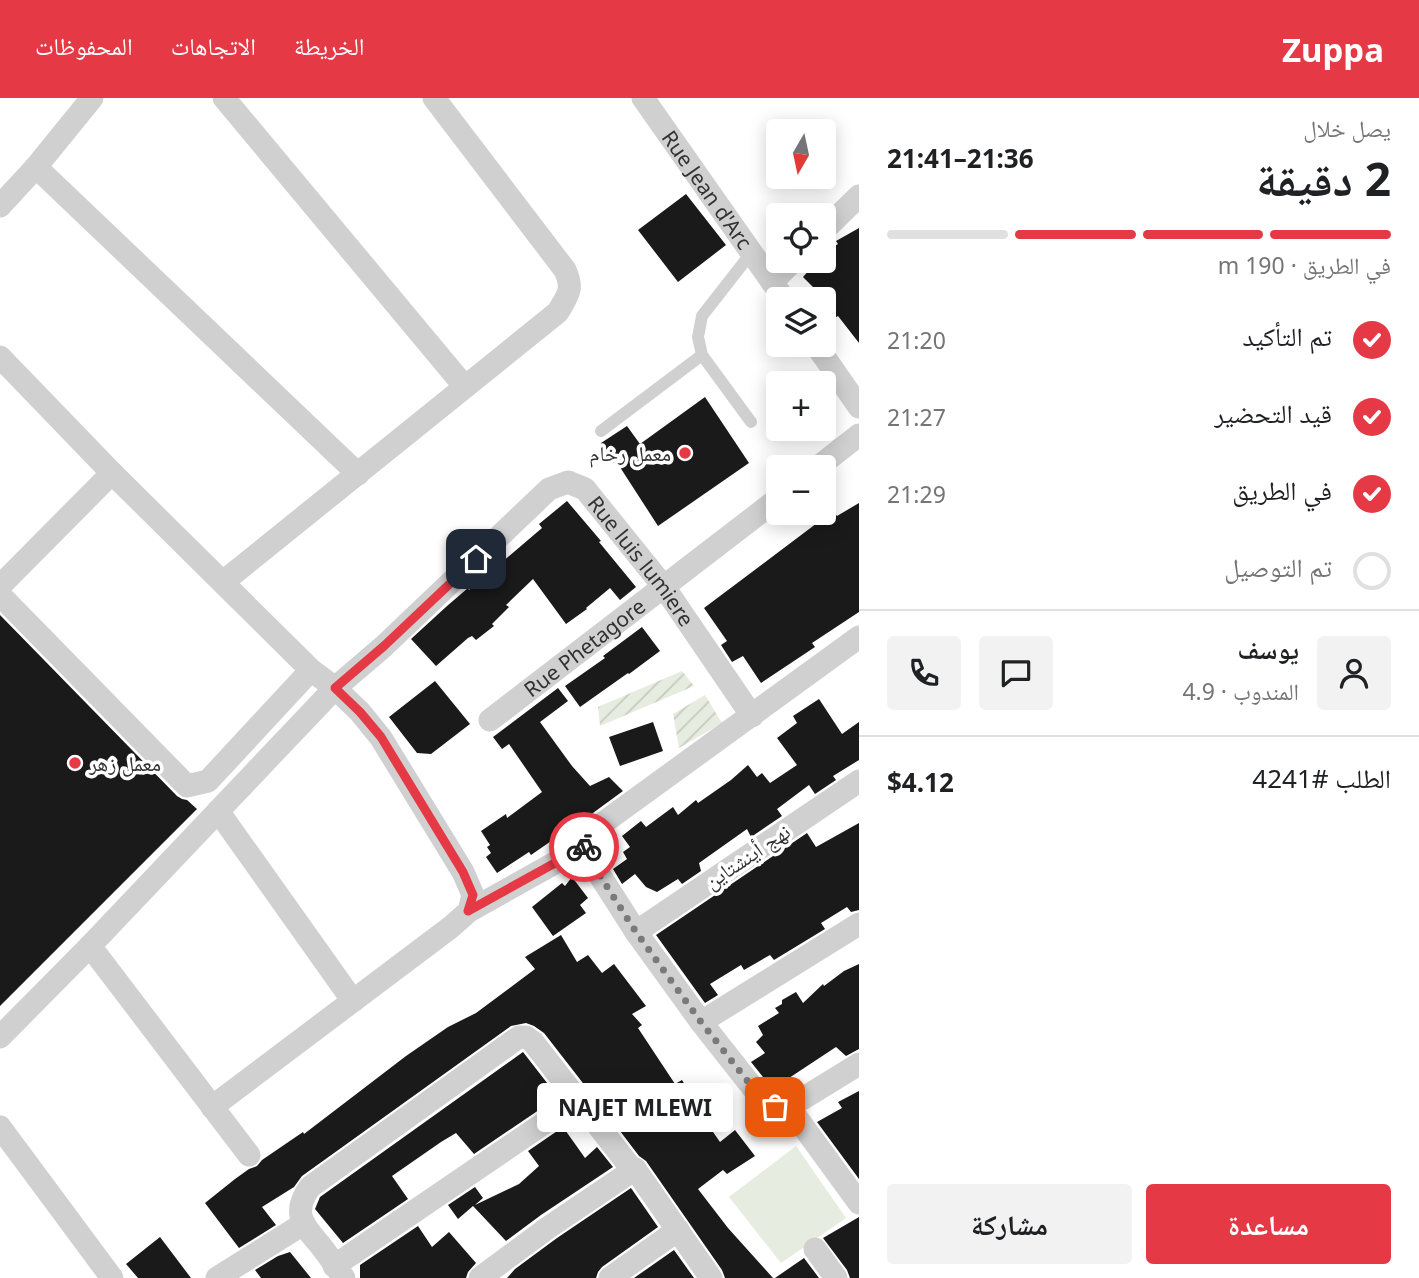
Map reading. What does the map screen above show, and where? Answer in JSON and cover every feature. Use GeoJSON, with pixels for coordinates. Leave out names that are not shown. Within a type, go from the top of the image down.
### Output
{"type":"FeatureCollection","features":[{"type":"Feature","properties":{"kind":"street"},"geometry":{"type":"LineString","coordinates":[[0,206],[36,167],[92,98]]}},
{"type":"Feature","properties":{"kind":"street"},"geometry":{"type":"LineString","coordinates":[[224,98],[465,387]]}},
{"type":"Feature","properties":{"kind":"street"},"geometry":{"type":"LineString","coordinates":[[223,583],[558,312],[569,292],[570,281],[565,270],[434,98]]}},
{"type":"Feature","properties":{"kind":"street","name":"Rue Jean d'Arc"},"geometry":{"type":"LineString","coordinates":[[643,98],[776,287]]}},
{"type":"Feature","properties":{"kind":"street"},"geometry":{"type":"LineString","coordinates":[[36,167],[358,474]]}},
{"type":"Feature","properties":{"kind":"street"},"geometry":{"type":"LineString","coordinates":[[836,218],[859,196]]}},
{"type":"Feature","properties":{"kind":"street"},"geometry":{"type":"LineString","coordinates":[[0,357],[112,473],[311,670],[360,712],[381,737],[463,872],[473,895],[468,911]]}},
{"type":"Feature","properties":{"kind":"street"},"geometry":{"type":"LineString","coordinates":[[824,357],[859,407]]}},
{"type":"Feature","properties":{"kind":"street"},"geometry":{"type":"LineString","coordinates":[[833,455],[859,435]]}},
{"type":"Feature","properties":{"kind":"street"},"geometry":{"type":"LineString","coordinates":[[0,586],[112,473]]}},
{"type":"Feature","properties":{"kind":"street","name":"Rue luis lumiere"},"geometry":{"type":"LineString","coordinates":[[0,1037],[335,688],[384,646],[549,489],[568,482],[585,489],[664,587],[752,716]]}},
{"type":"Feature","properties":{"kind":"street","name":"Rue Phetagore"},"geometry":{"type":"LineString","coordinates":[[489,720],[766,508]]}},
{"type":"Feature","properties":{"kind":"street"},"geometry":{"type":"LineString","coordinates":[[0,595],[187,786],[208,781],[311,670]]}},
{"type":"Feature","properties":{"kind":"street"},"geometry":{"type":"LineString","coordinates":[[859,637],[592,831],[587,845],[590,860],[636,932],[701,1022],[761,1098],[775,1107],[789,1107],[859,1064]]}},
{"type":"Feature","properties":{"kind":"street","name":"نهج أينشتاين"},"geometry":{"type":"LineString","coordinates":[[636,932],[859,781]]}},
{"type":"Feature","properties":{"kind":"street"},"geometry":{"type":"LineString","coordinates":[[218,811],[353,1001]]}},
{"type":"Feature","properties":{"kind":"street"},"geometry":{"type":"LineString","coordinates":[[212,1107],[451,927],[468,911],[587,845]]}},
{"type":"Feature","properties":{"kind":"street"},"geometry":{"type":"LineString","coordinates":[[701,1022],[859,924]]}},
{"type":"Feature","properties":{"kind":"street"},"geometry":{"type":"LineString","coordinates":[[90,946],[249,1155]]}},
{"type":"Feature","properties":{"kind":"street"},"geometry":{"type":"LineString","coordinates":[[578,1100],[339,1272],[303,1224],[300,1211],[303,1197],[310,1187],[519,1037],[526,1037],[533,1042],[631,1168],[635,1169],[711,1278]]}},
{"type":"Feature","properties":{"kind":"street"},"geometry":{"type":"LineString","coordinates":[[789,1107],[859,1203]]}},
{"type":"Feature","properties":{"kind":"street"},"geometry":{"type":"LineString","coordinates":[[0,1127],[112,1278]]}},
{"type":"Feature","properties":{"kind":"street"},"geometry":{"type":"LineString","coordinates":[[480,1278],[635,1169]]}},
{"type":"Feature","properties":{"kind":"street"},"geometry":{"type":"LineString","coordinates":[[217,1278],[303,1224]]}},
{"type":"Feature","properties":{"kind":"street"},"geometry":{"type":"LineString","coordinates":[[610,1278],[678,1230]]}},
{"type":"Feature","properties":{"kind":"street"},"geometry":{"type":"LineString","coordinates":[[815,1249],[836,1278]]}},
{"type":"Feature","properties":{"kind":"lane"},"geometry":{"type":"LineString","coordinates":[[751,422],[702,355],[698,337],[702,316],[752,252]]}},
{"type":"Feature","properties":{"kind":"lane"},"geometry":{"type":"LineString","coordinates":[[601,431],[702,355]]}},
{"type":"Feature","properties":{"kind":"shaded area"},"geometry":{"type":"Polygon","coordinates":[[[682,671],[694,686],[600,726],[598,707],[682,671]]]}},
{"type":"Feature","properties":{"kind":"shaded area"},"geometry":{"type":"Polygon","coordinates":[[[705,695],[722,723],[679,748],[673,714],[705,695]]]}},
{"type":"Feature","properties":{"kind":"shaded area"},"geometry":{"type":"Polygon","coordinates":[[[796,1146],[846,1218],[781,1263],[729,1197],[796,1146]]]}},
{"type":"Feature","properties":{"kind":"building"},"geometry":{"type":"Polygon","coordinates":[[[686,194],[726,245],[678,282],[638,230],[686,194]]]}},
{"type":"Feature","properties":{"kind":"building"},"geometry":{"type":"Polygon","coordinates":[[[859,228],[859,343],[838,316],[836,317],[836,287],[813,287],[803,277],[806,273],[836,273],[836,241],[859,228]]]}},
{"type":"Feature","properties":{"kind":"building","name":"معمل رخام"},"geometry":{"type":"Polygon","coordinates":[[[705,397],[749,463],[658,526],[616,461],[613,463],[601,443],[627,426],[640,444],[705,397]]]}},
{"type":"Feature","properties":{"kind":"building"},"geometry":{"type":"Polygon","coordinates":[[[567,501],[636,587],[620,600],[610,588],[566,624],[533,579],[506,605],[509,607],[492,624],[494,626],[476,640],[472,636],[468,638],[436,666],[411,639],[542,528],[539,524],[567,501]]]}},
{"type":"Feature","properties":{"kind":"building"},"geometry":{"type":"Polygon","coordinates":[[[859,503],[859,612],[812,643],[815,647],[761,683],[743,656],[732,662],[721,645],[727,641],[704,608],[814,525],[836,525],[837,516],[859,503]]]}},
{"type":"Feature","properties":{"kind":"building","name":"معمل زهر"},"geometry":{"type":"Polygon","coordinates":[[[0,615],[177,796],[197,809],[0,1006],[0,615]]]}},
{"type":"Feature","properties":{"kind":"building"},"geometry":{"type":"Polygon","coordinates":[[[642,627],[660,651],[580,707],[565,686],[605,658],[603,656],[642,627]]]}},
{"type":"Feature","properties":{"kind":"building"},"geometry":{"type":"Polygon","coordinates":[[[435,681],[470,724],[431,754],[417,753],[389,717],[435,681]]]}},
{"type":"Feature","properties":{"kind":"building"},"geometry":{"type":"Polygon","coordinates":[[[558,688],[568,701],[540,722],[590,786],[609,777],[623,791],[571,829],[497,873],[486,857],[491,853],[487,847],[490,845],[481,831],[506,814],[507,818],[542,792],[509,744],[502,749],[493,737],[558,688]]]}},
{"type":"Feature","properties":{"kind":"building"},"geometry":{"type":"Polygon","coordinates":[[[819,699],[842,734],[859,722],[859,760],[833,776],[836,780],[815,794],[809,785],[777,809],[782,816],[751,837],[747,829],[699,863],[701,871],[682,884],[678,879],[657,892],[646,887],[635,874],[622,884],[613,869],[627,859],[623,852],[630,847],[622,836],[641,821],[646,827],[673,807],[678,815],[696,800],[698,803],[731,780],[748,765],[757,777],[762,773],[770,783],[797,765],[777,738],[797,723],[793,716],[819,699]]]}},
{"type":"Feature","properties":{"kind":"building"},"geometry":{"type":"Polygon","coordinates":[[[653,722],[663,751],[620,766],[609,737],[653,722]]]}},
{"type":"Feature","properties":{"kind":"building"},"geometry":{"type":"Polygon","coordinates":[[[859,823],[859,910],[851,912],[847,907],[821,923],[825,929],[774,960],[770,955],[744,970],[741,965],[710,984],[718,995],[705,1003],[656,935],[807,833],[816,847],[859,823]]]}},
{"type":"Feature","properties":{"kind":"building"},"geometry":{"type":"Polygon","coordinates":[[[572,877],[588,898],[580,905],[586,913],[553,936],[532,907],[562,883],[565,886],[572,877]]]}},
{"type":"Feature","properties":{"kind":"building"},"geometry":{"type":"Polygon","coordinates":[[[561,935],[577,962],[588,955],[602,973],[614,964],[646,1006],[632,1014],[642,1025],[638,1028],[675,1084],[682,1080],[699,1108],[697,1109],[720,1142],[735,1130],[755,1156],[727,1174],[723,1170],[698,1189],[728,1228],[773,1278],[725,1278],[646,1161],[617,1127],[619,1125],[544,1033],[526,1023],[511,1026],[302,1176],[294,1187],[262,1207],[276,1225],[239,1248],[205,1203],[249,1169],[303,1132],[304,1134],[406,1056],[448,1027],[476,1013],[535,969],[525,957],[561,935]]]}},
{"type":"Feature","properties":{"kind":"building"},"geometry":{"type":"Polygon","coordinates":[[[859,964],[859,1049],[846,1056],[836,1047],[786,1080],[792,1089],[779,1093],[751,1062],[765,1053],[756,1042],[763,1035],[758,1026],[779,1013],[775,1008],[782,1004],[782,1000],[796,992],[803,1003],[823,984],[824,986],[859,964]]]}},
{"type":"Feature","properties":{"kind":"building"},"geometry":{"type":"Polygon","coordinates":[[[523,1052],[558,1097],[474,1154],[456,1133],[441,1142],[392,1176],[408,1199],[343,1243],[315,1209],[320,1197],[523,1052]]]}},
{"type":"Feature","properties":{"kind":"building"},"geometry":{"type":"Polygon","coordinates":[[[859,1091],[859,1179],[817,1122],[842,1108],[838,1102],[859,1091]]]}},
{"type":"Feature","properties":{"kind":"building"},"geometry":{"type":"Polygon","coordinates":[[[563,1127],[585,1158],[597,1147],[613,1167],[506,1241],[473,1206],[458,1219],[448,1205],[475,1187],[483,1198],[475,1205],[519,1184],[539,1166],[528,1151],[563,1127]]]}},
{"type":"Feature","properties":{"kind":"building"},"geometry":{"type":"Polygon","coordinates":[[[631,1188],[658,1227],[602,1267],[596,1278],[507,1278],[557,1238],[631,1188]]]}},
{"type":"Feature","properties":{"kind":"building"},"geometry":{"type":"Polygon","coordinates":[[[859,1217],[859,1278],[850,1278],[823,1238],[859,1217]]]}},
{"type":"Feature","properties":{"kind":"building"},"geometry":{"type":"Polygon","coordinates":[[[418,1226],[432,1247],[449,1232],[476,1263],[466,1278],[360,1278],[360,1265],[418,1226]]]}},
{"type":"Feature","properties":{"kind":"building"},"geometry":{"type":"Polygon","coordinates":[[[160,1237],[191,1278],[138,1278],[126,1264],[160,1237]]]}},
{"type":"Feature","properties":{"kind":"building"},"geometry":{"type":"Polygon","coordinates":[[[674,1250],[694,1278],[634,1278],[674,1250]]]}},
{"type":"Feature","properties":{"kind":"building"},"geometry":{"type":"Polygon","coordinates":[[[290,1252],[311,1278],[261,1278],[255,1270],[278,1256],[290,1252]]]}},
{"type":"Feature","properties":{"kind":"building"},"geometry":{"type":"Polygon","coordinates":[[[804,1258],[819,1278],[775,1278],[804,1258]]]}},
{"type":"Feature","properties":{"kind":"way so far"},"geometry":{"type":"LineString","coordinates":[[584,847],[587,845],[590,860],[636,932],[701,1022],[761,1098],[775,1107]]}},
{"type":"Feature","properties":{"kind":"place","name":"معمل رخام"},"geometry":{"type":"Point","coordinates":[685,453]}},
{"type":"Feature","properties":{"kind":"place","name":"معمل زهر"},"geometry":{"type":"Point","coordinates":[75,763]}},
{"type":"Feature","properties":{"kind":"place","name":"NAJET MLEWI"},"geometry":{"type":"Point","coordinates":[775,1107]}},
{"type":"Feature","properties":{"kind":"route"},"geometry":{"type":"LineString","coordinates":[[476,559],[335,688],[381,737],[463,872],[473,895],[468,911],[584,847]]}}]}
